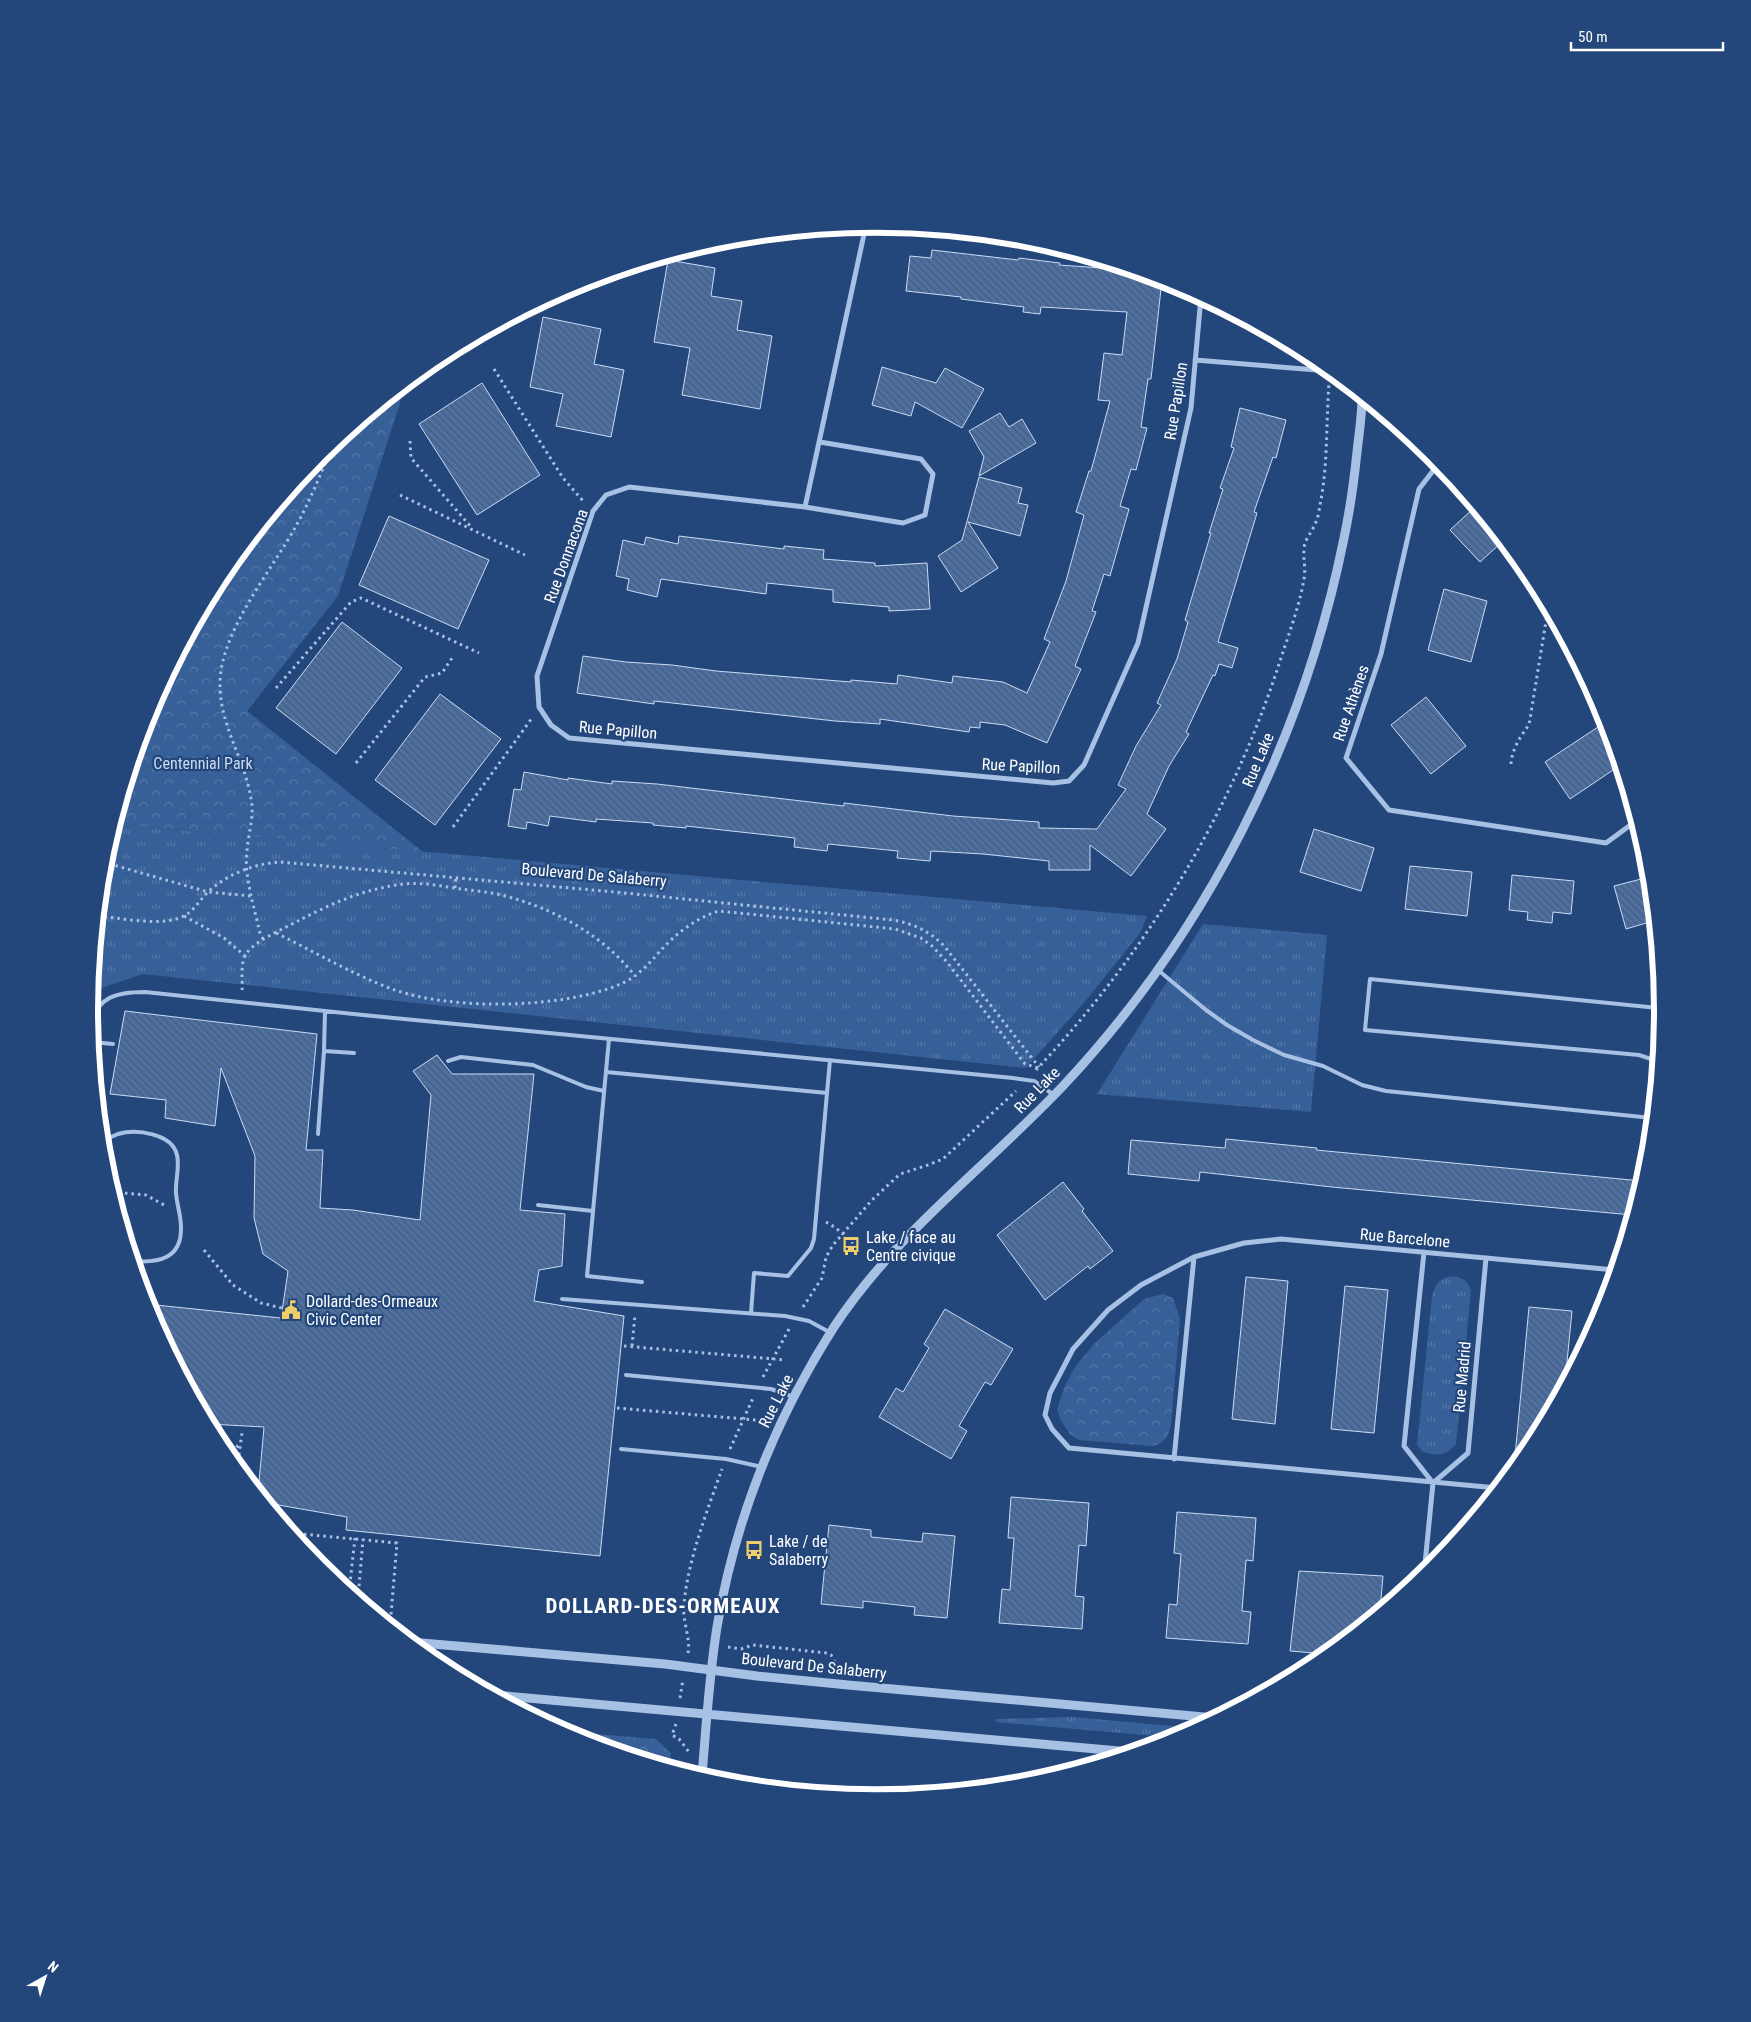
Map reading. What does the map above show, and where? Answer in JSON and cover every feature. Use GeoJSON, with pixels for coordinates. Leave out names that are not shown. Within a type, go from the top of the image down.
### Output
{"type":"FeatureCollection","features":[{"type":"Feature","properties":{"kind":"street"},"geometry":{"type":"LineString","coordinates":[[805,507],[864,233]]}},
{"type":"Feature","properties":{"kind":"street","name":"Rue Papillon"},"geometry":{"type":"LineString","coordinates":[[540,707],[551,725],[569,738],[1053,783],[1070,781],[1084,765],[1138,643],[1191,408],[1200,304]]}},
{"type":"Feature","properties":{"kind":"street"},"geometry":{"type":"LineString","coordinates":[[1196,360],[1316,370]]}},
{"type":"Feature","properties":{"kind":"street","name":"Rue Lake"},"geometry":{"type":"LineString","coordinates":[[703,1769],[711,1670],[717,1629],[730,1568],[743,1520],[762,1467],[794,1397],[831,1333],[857,1294],[907,1237],[1054,1095],[1114,1027],[1158,970],[1207,894],[1249,817],[1278,754],[1301,694],[1329,606],[1342,550],[1354,477],[1361,404]]}},
{"type":"Feature","properties":{"kind":"street","name":"Rue Donnacona"},"geometry":{"type":"LineString","coordinates":[[540,707],[537,676],[593,512],[606,495],[629,487],[805,507],[903,523],[925,515],[933,474],[921,459],[820,442]]}},
{"type":"Feature","properties":{"kind":"street","name":"Rue Athènes"},"geometry":{"type":"LineString","coordinates":[[1433,469],[1419,489],[1381,654],[1346,758],[1389,810],[1606,843],[1631,825]]}},
{"type":"Feature","properties":{"kind":"street","name":"Rue Barcelone"},"geometry":{"type":"LineString","coordinates":[[1491,1487],[1069,1448],[1052,1429],[1044,1415],[1050,1392],[1073,1349],[1108,1310],[1141,1285],[1194,1258],[1244,1243],[1281,1239],[1609,1269]]}},
{"type":"Feature","properties":{"kind":"street"},"geometry":{"type":"LineString","coordinates":[[1424,1252],[1404,1446],[1433,1482],[1425,1562]]}},
{"type":"Feature","properties":{"kind":"street"},"geometry":{"type":"LineString","coordinates":[[1174,1459],[1194,1258]]}},
{"type":"Feature","properties":{"kind":"street","name":"Rue Madrid"},"geometry":{"type":"LineString","coordinates":[[1433,1482],[1468,1453],[1486,1258]]}},
{"type":"Feature","properties":{"kind":"street","name":"Boulevard De Salaberry"},"geometry":{"type":"LineString","coordinates":[[423,1643],[1202,1717]]}},
{"type":"Feature","properties":{"kind":"street"},"geometry":{"type":"LineString","coordinates":[[507,1696],[1116,1751]]}},
{"type":"Feature","properties":{"kind":"lane"},"geometry":{"type":"LineString","coordinates":[[1158,970],[1206,1010],[1247,1036],[1284,1055],[1323,1066],[1362,1085],[1386,1091],[1646,1117]]}},
{"type":"Feature","properties":{"kind":"lane"},"geometry":{"type":"LineString","coordinates":[[1652,1059],[1639,1055],[1365,1030],[1370,979],[1654,1008]]}},
{"type":"Feature","properties":{"kind":"lane"},"geometry":{"type":"LineString","coordinates":[[98,1009],[103,1002],[110,997],[131,992],[1028,1080],[1041,1085],[1054,1095]]}},
{"type":"Feature","properties":{"kind":"lane"},"geometry":{"type":"LineString","coordinates":[[318,1134],[325,1011]]}},
{"type":"Feature","properties":{"kind":"lane"},"geometry":{"type":"LineString","coordinates":[[608,1039],[587,1276],[642,1282]]}},
{"type":"Feature","properties":{"kind":"lane"},"geometry":{"type":"LineString","coordinates":[[99,1043],[113,1044]]}},
{"type":"Feature","properties":{"kind":"lane"},"geometry":{"type":"LineString","coordinates":[[324,1051],[354,1053]]}},
{"type":"Feature","properties":{"kind":"lane"},"geometry":{"type":"LineString","coordinates":[[448,1061],[461,1057],[533,1065],[586,1087],[604,1091]]}},
{"type":"Feature","properties":{"kind":"lane"},"geometry":{"type":"LineString","coordinates":[[751,1313],[754,1273],[788,1276],[811,1248],[813,1242],[830,1060]]}},
{"type":"Feature","properties":{"kind":"lane"},"geometry":{"type":"LineString","coordinates":[[606,1072],[827,1093]]}},
{"type":"Feature","properties":{"kind":"lane"},"geometry":{"type":"LineString","coordinates":[[108,1137],[124,1133],[155,1135],[173,1146],[177,1156],[176,1191],[181,1229],[179,1242],[176,1248],[165,1258],[153,1261],[139,1261]]}},
{"type":"Feature","properties":{"kind":"lane"},"geometry":{"type":"LineString","coordinates":[[538,1205],[593,1210]]}},
{"type":"Feature","properties":{"kind":"lane"},"geometry":{"type":"LineString","coordinates":[[562,1299],[751,1313],[809,1321],[831,1333]]}},
{"type":"Feature","properties":{"kind":"lane"},"geometry":{"type":"LineString","coordinates":[[626,1375],[771,1389],[794,1397]]}},
{"type":"Feature","properties":{"kind":"lane"},"geometry":{"type":"LineString","coordinates":[[621,1449],[734,1460],[762,1467]]}},
{"type":"Feature","properties":{"kind":"path"},"geometry":{"type":"LineString","coordinates":[[494,369],[563,478],[593,512]]}},
{"type":"Feature","properties":{"kind":"path","name":"Rue Lake"},"geometry":{"type":"LineString","coordinates":[[1039,1068],[1096,1003],[1149,930],[1206,834],[1244,757],[1271,689],[1304,581],[1304,548],[1316,524],[1320,505],[1326,445],[1328,398]]}},
{"type":"Feature","properties":{"kind":"path"},"geometry":{"type":"LineString","coordinates":[[410,441],[410,458],[474,530]]}},
{"type":"Feature","properties":{"kind":"path"},"geometry":{"type":"LineString","coordinates":[[264,941],[260,933],[246,869],[252,806],[244,771],[234,747],[221,702],[219,684],[225,652],[244,611],[297,524],[326,460]]}},
{"type":"Feature","properties":{"kind":"path"},"geometry":{"type":"LineString","coordinates":[[400,495],[525,554]]}},
{"type":"Feature","properties":{"kind":"path"},"geometry":{"type":"LineString","coordinates":[[276,688],[351,602],[361,598],[479,654]]}},
{"type":"Feature","properties":{"kind":"path"},"geometry":{"type":"LineString","coordinates":[[1511,764],[1512,752],[1529,725],[1547,618]]}},
{"type":"Feature","properties":{"kind":"path"},"geometry":{"type":"LineString","coordinates":[[356,763],[425,677],[442,673],[452,658]]}},
{"type":"Feature","properties":{"kind":"path"},"geometry":{"type":"LineString","coordinates":[[453,827],[540,707]]}},
{"type":"Feature","properties":{"kind":"path","name":"Boulevard De Salaberry"},"geometry":{"type":"LineString","coordinates":[[184,916],[208,892],[231,875],[270,863],[288,862],[904,922],[920,927],[936,938],[957,961],[1039,1068]]}},
{"type":"Feature","properties":{"kind":"path"},"geometry":{"type":"LineString","coordinates":[[111,864],[208,892],[251,896]]}},
{"type":"Feature","properties":{"kind":"path"},"geometry":{"type":"LineString","coordinates":[[455,888],[456,877]]}},
{"type":"Feature","properties":{"kind":"path"},"geometry":{"type":"LineString","coordinates":[[242,993],[244,956],[251,948],[333,904],[397,884],[420,883],[503,895],[557,914],[608,948],[624,962],[635,976]]}},
{"type":"Feature","properties":{"kind":"path"},"geometry":{"type":"LineString","coordinates":[[276,933],[352,972],[394,990],[416,996],[450,1000],[530,1004],[598,992],[635,976],[665,946],[704,916],[719,911],[895,929],[921,938],[932,946],[947,962],[1024,1064],[1039,1068]]}},
{"type":"Feature","properties":{"kind":"path"},"geometry":{"type":"LineString","coordinates":[[824,922],[826,914]]}},
{"type":"Feature","properties":{"kind":"path"},"geometry":{"type":"LineString","coordinates":[[103,916],[157,921],[184,916],[224,938],[244,956]]}},
{"type":"Feature","properties":{"kind":"path","name":"Rue Lake"},"geometry":{"type":"LineString","coordinates":[[804,1306],[822,1278],[829,1252],[842,1234],[896,1177],[943,1159],[1015,1092]]}},
{"type":"Feature","properties":{"kind":"path"},"geometry":{"type":"LineString","coordinates":[[119,1193],[146,1195],[164,1205]]}},
{"type":"Feature","properties":{"kind":"path"},"geometry":{"type":"LineString","coordinates":[[826,1222],[853,1243]]}},
{"type":"Feature","properties":{"kind":"path"},"geometry":{"type":"LineString","coordinates":[[204,1250],[222,1273],[240,1289],[261,1303],[282,1308]]}},
{"type":"Feature","properties":{"kind":"path"},"geometry":{"type":"LineString","coordinates":[[632,1346],[635,1315]]}},
{"type":"Feature","properties":{"kind":"path","name":"Rue Lake"},"geometry":{"type":"LineString","coordinates":[[767,1370],[788,1330]]}},
{"type":"Feature","properties":{"kind":"path"},"geometry":{"type":"LineString","coordinates":[[624,1346],[786,1360]]}},
{"type":"Feature","properties":{"kind":"path","name":"Rue Lake"},"geometry":{"type":"LineString","coordinates":[[730,1450],[748,1407]]}},
{"type":"Feature","properties":{"kind":"path"},"geometry":{"type":"LineString","coordinates":[[618,1408],[756,1420]]}},
{"type":"Feature","properties":{"kind":"path"},"geometry":{"type":"LineString","coordinates":[[239,1457],[242,1433]]}},
{"type":"Feature","properties":{"kind":"path"},"geometry":{"type":"LineString","coordinates":[[234,1451],[241,1441]]}},
{"type":"Feature","properties":{"kind":"path"},"geometry":{"type":"LineString","coordinates":[[672,1735],[690,1644],[684,1625],[685,1597],[696,1548],[722,1469]]}},
{"type":"Feature","properties":{"kind":"path"},"geometry":{"type":"LineString","coordinates":[[300,1534],[398,1542],[390,1619]]}},
{"type":"Feature","properties":{"kind":"path"},"geometry":{"type":"LineString","coordinates":[[350,1584],[355,1538]]}},
{"type":"Feature","properties":{"kind":"path"},"geometry":{"type":"LineString","coordinates":[[359,1592],[363,1539]]}},
{"type":"Feature","properties":{"kind":"path","name":"Boulevard De Salaberry"},"geometry":{"type":"LineString","coordinates":[[746,1647],[753,1646],[826,1653],[831,1655],[832,1659]]}},
{"type":"Feature","properties":{"kind":"green space","name":"Centennial Park"},"geometry":{"type":"Polygon","coordinates":[[[403,393],[338,596],[247,711],[423,852],[120,825],[139,761],[157,713],[178,667],[202,622],[229,579],[258,537],[325,461],[363,426],[403,393]]]}},
{"type":"Feature","properties":{"kind":"green space"},"geometry":{"type":"Polygon","coordinates":[[[120,825],[1147,916],[1140,933],[1088,998],[1026,1068],[143,974],[98,989],[104,909],[112,859],[120,825]]]}},
{"type":"Feature","properties":{"kind":"green space"},"geometry":{"type":"Polygon","coordinates":[[[1203,924],[1327,935],[1311,1112],[1097,1094],[1203,924]]]}},
{"type":"Feature","properties":{"kind":"green space"},"geometry":{"type":"Polygon","coordinates":[[[1453,1276],[1465,1280],[1471,1291],[1456,1444],[1445,1453],[1433,1454],[1423,1452],[1417,1445],[1432,1295],[1439,1282],[1453,1276]]]}},
{"type":"Feature","properties":{"kind":"green space"},"geometry":{"type":"Polygon","coordinates":[[[1163,1294],[1173,1298],[1180,1319],[1171,1425],[1167,1436],[1160,1443],[1152,1446],[1079,1440],[1070,1434],[1061,1421],[1057,1410],[1064,1388],[1075,1367],[1095,1343],[1144,1299],[1163,1294]]]}},
{"type":"Feature","properties":{"kind":"green space"},"geometry":{"type":"Polygon","coordinates":[[[1072,1717],[1180,1727],[1157,1736],[996,1722],[996,1719],[1072,1717]]]}},
{"type":"Feature","properties":{"kind":"green space"},"geometry":{"type":"Polygon","coordinates":[[[586,1733],[656,1739],[671,1753],[670,1761],[625,1748],[586,1733]]]}},
{"type":"Feature","properties":{"kind":"building"},"geometry":{"type":"Polygon","coordinates":[[[932,250],[1018,260],[1019,258],[1060,263],[1059,265],[1106,268],[1161,287],[1151,379],[1148,379],[1141,427],[1147,428],[1136,470],[1131,469],[1120,506],[1129,509],[1110,576],[1104,574],[1092,611],[1096,612],[1075,666],[1081,669],[1047,743],[1005,725],[980,722],[980,728],[970,727],[969,732],[880,719],[880,724],[835,721],[654,701],[654,704],[577,693],[583,656],[716,671],[851,682],[851,680],[897,684],[898,675],[952,683],[953,676],[1003,682],[1027,693],[1050,642],[1044,639],[1066,581],[1084,515],[1076,512],[1089,471],[1091,471],[1110,401],[1098,400],[1104,353],[1122,355],[1127,312],[1041,307],[1040,314],[1023,312],[1024,307],[906,291],[910,256],[931,258],[932,250]]]}},
{"type":"Feature","properties":{"kind":"building"},"geometry":{"type":"Polygon","coordinates":[[[672,261],[715,268],[711,296],[742,301],[737,330],[772,336],[760,409],[682,395],[690,348],[654,342],[668,262],[672,261]]]}},
{"type":"Feature","properties":{"kind":"building"},"geometry":{"type":"Polygon","coordinates":[[[543,317],[601,329],[594,364],[624,370],[611,437],[556,426],[563,394],[530,387],[543,317]]]}},
{"type":"Feature","properties":{"kind":"building"},"geometry":{"type":"Polygon","coordinates":[[[882,367],[936,383],[945,368],[984,389],[962,428],[915,402],[911,416],[872,405],[882,367]]]}},
{"type":"Feature","properties":{"kind":"building"},"geometry":{"type":"Polygon","coordinates":[[[482,383],[540,475],[477,515],[419,424],[482,383]]]}},
{"type":"Feature","properties":{"kind":"building"},"geometry":{"type":"Polygon","coordinates":[[[1240,408],[1286,420],[1276,458],[1273,457],[1254,512],[1257,513],[1218,642],[1238,648],[1232,668],[1219,664],[1215,676],[1213,675],[1186,732],[1189,734],[1169,766],[1147,814],[1166,829],[1131,876],[1090,845],[1090,870],[1049,870],[1049,861],[931,851],[930,861],[897,858],[898,851],[828,844],[827,851],[794,847],[795,838],[686,826],[686,828],[653,825],[653,823],[596,819],[596,822],[550,816],[548,826],[527,822],[526,829],[508,826],[514,789],[521,790],[524,772],[568,780],[568,778],[612,784],[612,781],[657,784],[844,806],[844,803],[953,816],[1039,822],[1039,828],[1097,829],[1126,789],[1118,785],[1136,746],[1161,705],[1157,703],[1177,659],[1188,622],[1185,620],[1223,489],[1220,488],[1234,448],[1231,447],[1240,408]]]}},
{"type":"Feature","properties":{"kind":"building"},"geometry":{"type":"Polygon","coordinates":[[[1000,413],[1009,427],[1022,419],[1036,443],[979,476],[984,457],[969,431],[1000,413]]]}},
{"type":"Feature","properties":{"kind":"building"},"geometry":{"type":"Polygon","coordinates":[[[979,477],[1022,488],[1018,503],[1028,505],[1020,536],[968,522],[998,568],[961,592],[938,556],[962,540],[979,477]]]}},
{"type":"Feature","properties":{"kind":"building"},"geometry":{"type":"Polygon","coordinates":[[[1471,511],[1499,545],[1480,562],[1450,530],[1471,511]]]}},
{"type":"Feature","properties":{"kind":"building"},"geometry":{"type":"Polygon","coordinates":[[[389,516],[489,560],[458,629],[359,585],[389,516]]]}},
{"type":"Feature","properties":{"kind":"building"},"geometry":{"type":"Polygon","coordinates":[[[679,536],[784,549],[784,546],[824,550],[823,559],[875,563],[875,566],[927,563],[930,609],[889,611],[889,607],[833,602],[833,590],[767,583],[766,594],[661,579],[657,597],[627,590],[629,579],[616,576],[623,540],[644,545],[646,537],[678,544],[679,536]]]}},
{"type":"Feature","properties":{"kind":"building"},"geometry":{"type":"Polygon","coordinates":[[[1444,589],[1487,601],[1471,662],[1428,650],[1444,589]]]}},
{"type":"Feature","properties":{"kind":"building"},"geometry":{"type":"Polygon","coordinates":[[[342,622],[402,668],[336,754],[276,708],[342,622]]]}},
{"type":"Feature","properties":{"kind":"building"},"geometry":{"type":"Polygon","coordinates":[[[440,694],[501,739],[435,825],[375,780],[440,694]]]}},
{"type":"Feature","properties":{"kind":"building"},"geometry":{"type":"Polygon","coordinates":[[[1426,697],[1466,746],[1431,774],[1391,725],[1426,697]]]}},
{"type":"Feature","properties":{"kind":"building"},"geometry":{"type":"Polygon","coordinates":[[[1598,727],[1614,769],[1570,799],[1545,762],[1598,727]]]}},
{"type":"Feature","properties":{"kind":"building"},"geometry":{"type":"Polygon","coordinates":[[[1314,829],[1374,848],[1361,891],[1300,872],[1314,829]]]}},
{"type":"Feature","properties":{"kind":"building"},"geometry":{"type":"Polygon","coordinates":[[[1410,866],[1472,872],[1467,916],[1405,909],[1410,866]]]}},
{"type":"Feature","properties":{"kind":"building"},"geometry":{"type":"Polygon","coordinates":[[[1512,875],[1574,881],[1571,914],[1553,912],[1552,923],[1527,920],[1528,912],[1509,910],[1512,875]]]}},
{"type":"Feature","properties":{"kind":"building"},"geometry":{"type":"Polygon","coordinates":[[[1642,879],[1648,922],[1626,929],[1614,886],[1642,879]]]}},
{"type":"Feature","properties":{"kind":"building"},"geometry":{"type":"Polygon","coordinates":[[[125,1011],[317,1034],[306,1150],[323,1150],[320,1208],[353,1210],[420,1220],[431,1095],[413,1071],[437,1055],[452,1074],[534,1074],[520,1210],[565,1214],[562,1266],[539,1270],[534,1301],[624,1316],[600,1556],[346,1530],[347,1517],[274,1504],[259,1486],[264,1427],[217,1424],[178,1355],[155,1305],[281,1318],[288,1271],[263,1254],[254,1218],[255,1156],[221,1068],[215,1126],[165,1118],[166,1100],[110,1094],[125,1011]]]}},
{"type":"Feature","properties":{"kind":"building"},"geometry":{"type":"Polygon","coordinates":[[[1226,1139],[1317,1148],[1316,1150],[1635,1180],[1626,1214],[1332,1187],[1200,1172],[1199,1181],[1128,1174],[1131,1140],[1225,1148],[1226,1139]]]}},
{"type":"Feature","properties":{"kind":"building"},"geometry":{"type":"Polygon","coordinates":[[[1063,1182],[1084,1209],[1082,1211],[1113,1251],[1090,1269],[1088,1266],[1045,1300],[997,1235],[1063,1182]]]}},
{"type":"Feature","properties":{"kind":"building"},"geometry":{"type":"Polygon","coordinates":[[[1246,1277],[1288,1281],[1275,1424],[1232,1419],[1246,1277]]]}},
{"type":"Feature","properties":{"kind":"building"},"geometry":{"type":"Polygon","coordinates":[[[1345,1286],[1388,1290],[1374,1433],[1331,1429],[1345,1286]]]}},
{"type":"Feature","properties":{"kind":"building"},"geometry":{"type":"Polygon","coordinates":[[[1529,1307],[1572,1311],[1566,1367],[1549,1400],[1515,1453],[1529,1307]]]}},
{"type":"Feature","properties":{"kind":"building"},"geometry":{"type":"Polygon","coordinates":[[[945,1309],[1013,1349],[991,1385],[985,1382],[959,1426],[967,1431],[951,1459],[879,1417],[896,1388],[903,1392],[929,1348],[924,1344],[945,1309]]]}},
{"type":"Feature","properties":{"kind":"building"},"geometry":{"type":"Polygon","coordinates":[[[1011,1497],[1089,1503],[1086,1546],[1079,1545],[1075,1596],[1084,1597],[1082,1629],[999,1623],[1002,1589],[1010,1590],[1014,1538],[1008,1538],[1011,1497]]]}},
{"type":"Feature","properties":{"kind":"building"},"geometry":{"type":"Polygon","coordinates":[[[1177,1512],[1256,1518],[1253,1561],[1246,1560],[1242,1611],[1251,1612],[1248,1644],[1166,1638],[1169,1604],[1177,1605],[1181,1554],[1174,1553],[1177,1512]]]}},
{"type":"Feature","properties":{"kind":"building"},"geometry":{"type":"Polygon","coordinates":[[[829,1525],[871,1530],[871,1537],[922,1542],[923,1533],[955,1536],[947,1618],[914,1615],[915,1607],[863,1601],[863,1608],[821,1604],[829,1525]]]}},
{"type":"Feature","properties":{"kind":"building"},"geometry":{"type":"Polygon","coordinates":[[[1299,1571],[1383,1576],[1381,1602],[1349,1628],[1315,1653],[1290,1651],[1299,1571]]]}},
{"type":"Feature","properties":{"kind":"place","name":"Lake / face au Centre civique"},"geometry":{"type":"Point","coordinates":[851,1246]}},
{"type":"Feature","properties":{"kind":"place","name":"Dollard-des-Ormeaux Civic Center"},"geometry":{"type":"Point","coordinates":[291,1310]}},
{"type":"Feature","properties":{"kind":"place","name":"Lake / de Salaberry"},"geometry":{"type":"Point","coordinates":[754,1550]}},
{"type":"Feature","properties":{"kind":"district","name":"DOLLARD-DES-ORMEAUX"},"geometry":{"type":"Point","coordinates":[663,1606]}}]}
